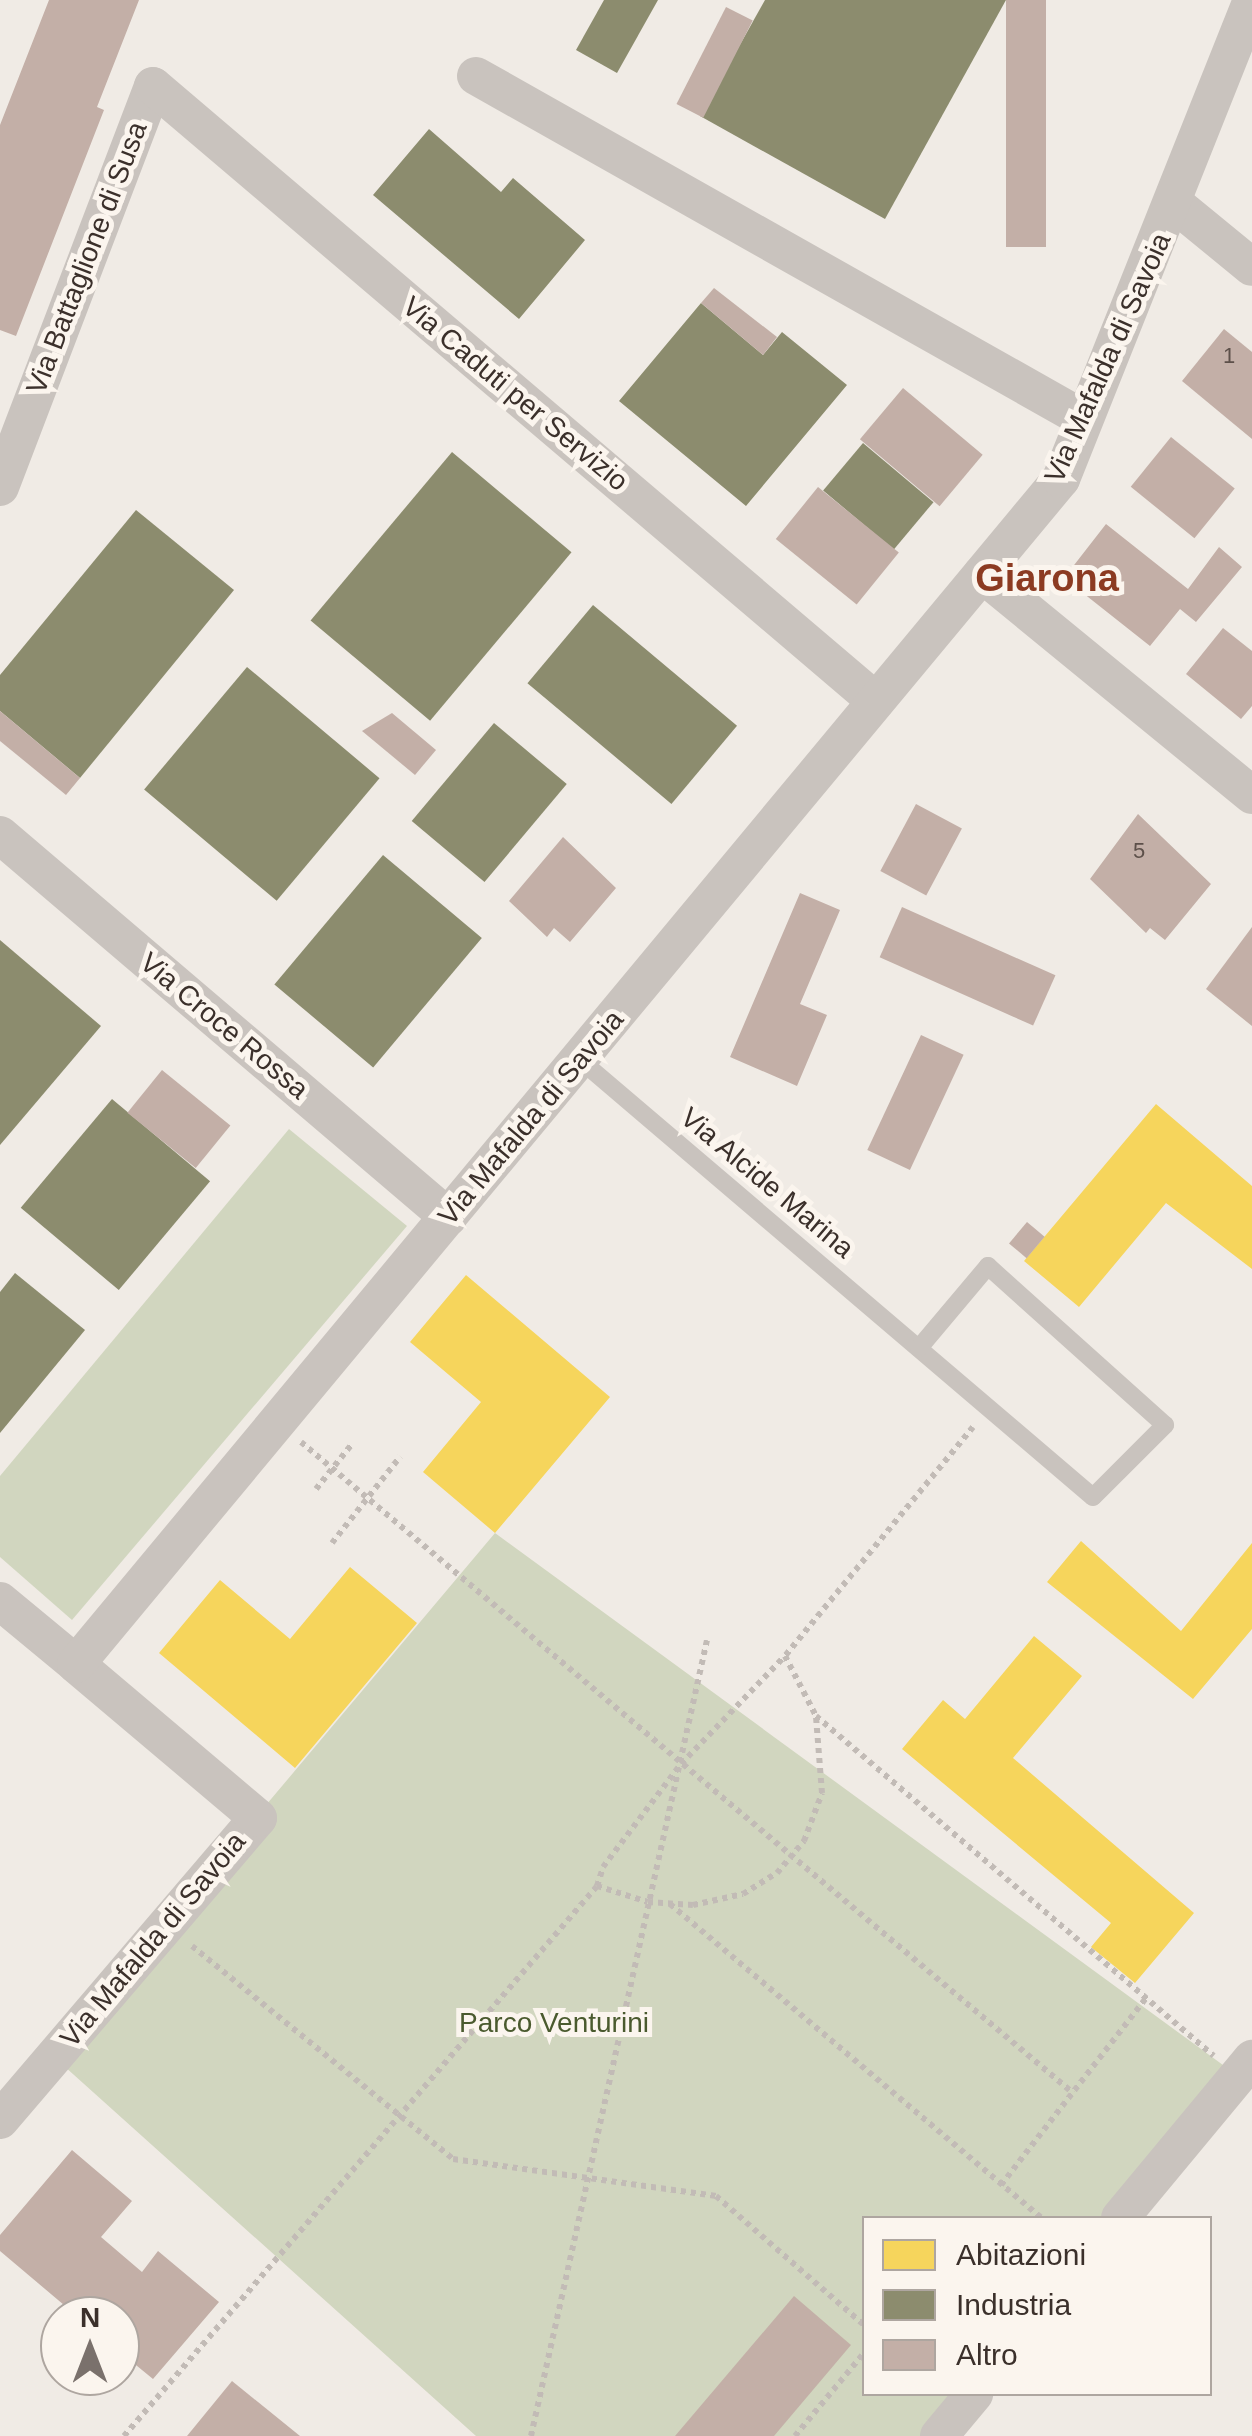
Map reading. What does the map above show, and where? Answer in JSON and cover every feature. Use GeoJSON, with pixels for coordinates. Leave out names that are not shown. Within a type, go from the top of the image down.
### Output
{"type":"FeatureCollection","features":[{"type":"Feature","properties":{"kind":"street","name":"Via Mafalda di Savoia"},"geometry":{"type":"LineString","coordinates":[[0,2120],[258,1818],[76,1664],[1061,480],[1175,204],[1252,0]]}},
{"type":"Feature","properties":{"kind":"street"},"geometry":{"type":"LineString","coordinates":[[476,76],[1084,419]]}},
{"type":"Feature","properties":{"kind":"street","name":"Via Battaglione di Susa"},"geometry":{"type":"LineString","coordinates":[[0,486],[153,86]]}},
{"type":"Feature","properties":{"kind":"street","name":"Via Caduti per Servizio"},"geometry":{"type":"LineString","coordinates":[[153,86],[876,702]]}},
{"type":"Feature","properties":{"kind":"street"},"geometry":{"type":"LineString","coordinates":[[1175,204],[1252,267]]}},
{"type":"Feature","properties":{"kind":"street"},"geometry":{"type":"LineString","coordinates":[[982,574],[1252,795]]}},
{"type":"Feature","properties":{"kind":"street","name":"Via Croce Rossa"},"geometry":{"type":"LineString","coordinates":[[0,835],[448,1217]]}},
{"type":"Feature","properties":{"kind":"street"},"geometry":{"type":"LineString","coordinates":[[0,1601],[76,1664]]}},
{"type":"Feature","properties":{"kind":"street"},"geometry":{"type":"LineString","coordinates":[[1122,2216],[1245,2068]]}},
{"type":"Feature","properties":{"kind":"street"},"geometry":{"type":"LineString","coordinates":[[939,2436],[972,2396]]}},
{"type":"Feature","properties":{"kind":"lane","name":"Via Alcide Marina"},"geometry":{"type":"LineString","coordinates":[[579,1059],[1092,1497],[1165,1424],[988,1266],[918,1348]]}},
{"type":"Feature","properties":{"kind":"path"},"geometry":{"type":"LineString","coordinates":[[124,2436],[597,1886],[603,1867],[681,1764],[785,1656],[988,1408]]}},
{"type":"Feature","properties":{"kind":"path"},"geometry":{"type":"LineString","coordinates":[[278,1422],[1073,2093]]}},
{"type":"Feature","properties":{"kind":"path"},"geometry":{"type":"LineString","coordinates":[[316,1489],[352,1444]]}},
{"type":"Feature","properties":{"kind":"path"},"geometry":{"type":"LineString","coordinates":[[332,1543],[400,1457]]}},
{"type":"Feature","properties":{"kind":"path"},"geometry":{"type":"LineString","coordinates":[[531,2436],[708,1640]]}},
{"type":"Feature","properties":{"kind":"path"},"geometry":{"type":"LineString","coordinates":[[785,1656],[816,1716],[1146,1998],[1245,2068]]}},
{"type":"Feature","properties":{"kind":"path"},"geometry":{"type":"LineString","coordinates":[[597,1886],[648,1902],[669,1904],[743,1894],[804,1841],[822,1793],[816,1716]]}},
{"type":"Feature","properties":{"kind":"path"},"geometry":{"type":"LineString","coordinates":[[669,1904],[1040,2216]]}},
{"type":"Feature","properties":{"kind":"path"},"geometry":{"type":"LineString","coordinates":[[166,1925],[453,2159],[716,2196],[862,2322]]}},
{"type":"Feature","properties":{"kind":"path"},"geometry":{"type":"LineString","coordinates":[[1002,2185],[1146,1998]]}},
{"type":"Feature","properties":{"kind":"path"},"geometry":{"type":"LineString","coordinates":[[794,2436],[862,2355]]}},
{"type":"Feature","properties":{"kind":"green space"},"geometry":{"type":"Polygon","coordinates":[[[289,1129],[407,1226],[72,1620],[0,1557],[0,1476],[289,1129]]]}},
{"type":"Feature","properties":{"kind":"green space","name":"Parco Venturini"},"geometry":{"type":"Polygon","coordinates":[[[495,1533],[1238,2076],[1122,2216],[862,2216],[862,2396],[972,2396],[939,2436],[476,2436],[54,2057],[495,1533]]]}},
{"type":"Feature","properties":{"kind":"building: Abitazioni"},"geometry":{"type":"Polygon","coordinates":[[[1156,1104],[1252,1186],[1252,1269],[1166,1203],[1079,1307],[1024,1261],[1156,1104]]]}},
{"type":"Feature","properties":{"kind":"building: Abitazioni"},"geometry":{"type":"Polygon","coordinates":[[[466,1275],[610,1397],[495,1533],[423,1472],[481,1402],[410,1342],[466,1275]]]}},
{"type":"Feature","properties":{"kind":"building: Abitazioni"},"geometry":{"type":"Polygon","coordinates":[[[1081,1541],[1181,1631],[1252,1543],[1252,1629],[1193,1699],[1047,1582],[1081,1541]]]}},
{"type":"Feature","properties":{"kind":"building: Abitazioni"},"geometry":{"type":"Polygon","coordinates":[[[350,1567],[417,1623],[295,1768],[159,1653],[220,1580],[290,1639],[350,1567]]]}},
{"type":"Feature","properties":{"kind":"building: Abitazioni"},"geometry":{"type":"Polygon","coordinates":[[[1034,1636],[1082,1676],[1013,1758],[1194,1913],[1135,1983],[1091,1947],[1111,1923],[902,1749],[943,1700],[965,1719],[1034,1636]]]}},
{"type":"Feature","properties":{"kind":"building: Industria"},"geometry":{"type":"Polygon","coordinates":[[[604,0],[658,0],[617,73],[576,50],[604,0]]]}},
{"type":"Feature","properties":{"kind":"building: Industria"},"geometry":{"type":"Polygon","coordinates":[[[765,0],[1006,0],[885,219],[700,116],[765,0]]]}},
{"type":"Feature","properties":{"kind":"building: Industria"},"geometry":{"type":"Polygon","coordinates":[[[429,129],[501,192],[513,178],[585,240],[519,319],[373,195],[429,129]]]}},
{"type":"Feature","properties":{"kind":"building: Industria"},"geometry":{"type":"Polygon","coordinates":[[[701,303],[763,355],[782,332],[847,385],[746,506],[619,401],[701,303]]]}},
{"type":"Feature","properties":{"kind":"building: Industria"},"geometry":{"type":"Polygon","coordinates":[[[863,443],[933,502],[894,550],[823,490],[863,443]]]}},
{"type":"Feature","properties":{"kind":"building: Industria"},"geometry":{"type":"Polygon","coordinates":[[[452,452],[572,552],[430,721],[311,621],[452,452]]]}},
{"type":"Feature","properties":{"kind":"building: Industria"},"geometry":{"type":"Polygon","coordinates":[[[136,510],[234,590],[80,778],[0,711],[0,675],[136,510]]]}},
{"type":"Feature","properties":{"kind":"building: Industria"},"geometry":{"type":"Polygon","coordinates":[[[593,605],[737,726],[671,804],[527,683],[593,605]]]}},
{"type":"Feature","properties":{"kind":"building: Industria"},"geometry":{"type":"Polygon","coordinates":[[[247,667],[380,778],[277,901],[144,790],[247,667]]]}},
{"type":"Feature","properties":{"kind":"building: Industria"},"geometry":{"type":"Polygon","coordinates":[[[494,723],[567,784],[484,882],[412,821],[494,723]]]}},
{"type":"Feature","properties":{"kind":"building: Industria"},"geometry":{"type":"Polygon","coordinates":[[[383,855],[482,938],[373,1067],[274,984],[383,855]]]}},
{"type":"Feature","properties":{"kind":"building: Industria"},"geometry":{"type":"Polygon","coordinates":[[[0,940],[101,1026],[0,1145],[0,940]]]}},
{"type":"Feature","properties":{"kind":"building: Industria"},"geometry":{"type":"Polygon","coordinates":[[[112,1099],[210,1181],[119,1290],[21,1208],[112,1099]]]}},
{"type":"Feature","properties":{"kind":"building: Industria"},"geometry":{"type":"Polygon","coordinates":[[[15,1273],[85,1330],[0,1433],[0,1292],[15,1273]]]}},
{"type":"Feature","properties":{"kind":"building: Altro"},"geometry":{"type":"Polygon","coordinates":[[[49,0],[139,0],[97,107],[104,110],[16,336],[0,330],[0,125],[49,0]]]}},
{"type":"Feature","properties":{"kind":"building: Altro"},"geometry":{"type":"Polygon","coordinates":[[[1006,0],[1046,0],[1046,247],[1006,247],[1006,0]]]}},
{"type":"Feature","properties":{"kind":"building: Altro"},"geometry":{"type":"Polygon","coordinates":[[[726,7],[753,21],[703,118],[677,104],[726,7]]]}},
{"type":"Feature","properties":{"kind":"building: Altro"},"geometry":{"type":"Polygon","coordinates":[[[714,288],[777,337],[763,355],[701,303],[714,288]]]}},
{"type":"Feature","properties":{"kind":"building: Altro"},"geometry":{"type":"Polygon","coordinates":[[[1224,329],[1252,352],[1252,439],[1182,381],[1224,329]]]}},
{"type":"Feature","properties":{"kind":"building: Altro"},"geometry":{"type":"Polygon","coordinates":[[[903,388],[983,455],[940,506],[860,439],[903,388]]]}},
{"type":"Feature","properties":{"kind":"building: Altro"},"geometry":{"type":"Polygon","coordinates":[[[1171,437],[1235,489],[1194,538],[1131,487],[1171,437]]]}},
{"type":"Feature","properties":{"kind":"building: Altro"},"geometry":{"type":"Polygon","coordinates":[[[818,487],[899,552],[857,605],[776,539],[818,487]]]}},
{"type":"Feature","properties":{"kind":"building: Altro"},"geometry":{"type":"Polygon","coordinates":[[[1106,524],[1188,589],[1219,547],[1242,567],[1196,622],[1180,609],[1150,646],[1064,578],[1106,524]]]}},
{"type":"Feature","properties":{"kind":"building: Altro"},"geometry":{"type":"Polygon","coordinates":[[[1223,628],[1252,651],[1252,706],[1241,719],[1186,674],[1223,628]]]}},
{"type":"Feature","properties":{"kind":"building: Altro"},"geometry":{"type":"Polygon","coordinates":[[[0,711],[80,778],[66,795],[0,741],[0,711]]]}},
{"type":"Feature","properties":{"kind":"building: Altro"},"geometry":{"type":"Polygon","coordinates":[[[392,713],[436,750],[415,775],[362,731],[392,713]]]}},
{"type":"Feature","properties":{"kind":"building: Altro"},"geometry":{"type":"Polygon","coordinates":[[[916,804],[962,828],[926,896],[880,871],[916,804]]]}},
{"type":"Feature","properties":{"kind":"building: Altro"},"geometry":{"type":"Polygon","coordinates":[[[1138,814],[1211,884],[1165,940],[1150,928],[1146,933],[1090,879],[1138,814]]]}},
{"type":"Feature","properties":{"kind":"building: Altro"},"geometry":{"type":"Polygon","coordinates":[[[563,837],[616,888],[570,942],[554,928],[547,937],[509,901],[563,837]]]}},
{"type":"Feature","properties":{"kind":"building: Altro"},"geometry":{"type":"Polygon","coordinates":[[[800,893],[840,910],[800,1004],[827,1015],[797,1086],[730,1057],[800,893]]]}},
{"type":"Feature","properties":{"kind":"building: Altro"},"geometry":{"type":"Polygon","coordinates":[[[902,907],[1055,975],[1033,1026],[880,957],[902,907]]]}},
{"type":"Feature","properties":{"kind":"building: Altro"},"geometry":{"type":"Polygon","coordinates":[[[1252,927],[1252,1026],[1206,989],[1252,927]]]}},
{"type":"Feature","properties":{"kind":"building: Altro"},"geometry":{"type":"Polygon","coordinates":[[[921,1035],[964,1055],[910,1170],[867,1150],[921,1035]]]}},
{"type":"Feature","properties":{"kind":"building: Altro"},"geometry":{"type":"Polygon","coordinates":[[[162,1070],[230,1125],[196,1168],[127,1113],[162,1070]]]}},
{"type":"Feature","properties":{"kind":"building: Altro"},"geometry":{"type":"Polygon","coordinates":[[[1027,1222],[1045,1237],[1027,1258],[1009,1243],[1027,1222]]]}},
{"type":"Feature","properties":{"kind":"building: Altro"},"geometry":{"type":"Polygon","coordinates":[[[72,2150],[132,2201],[101,2237],[142,2272],[158,2251],[219,2302],[153,2379],[140,2368],[140,2296],[53,2296],[0,2251],[0,2235],[72,2150]]]}},
{"type":"Feature","properties":{"kind":"building: Altro"},"geometry":{"type":"Polygon","coordinates":[[[794,2296],[851,2345],[774,2436],[675,2436],[794,2296]]]}},
{"type":"Feature","properties":{"kind":"building: Altro"},"geometry":{"type":"Polygon","coordinates":[[[232,2381],[300,2436],[187,2436],[232,2381]]]}},
{"type":"Feature","properties":{"kind":"district","name":"Giarona"},"geometry":{"type":"Point","coordinates":[1047,579]}}]}
